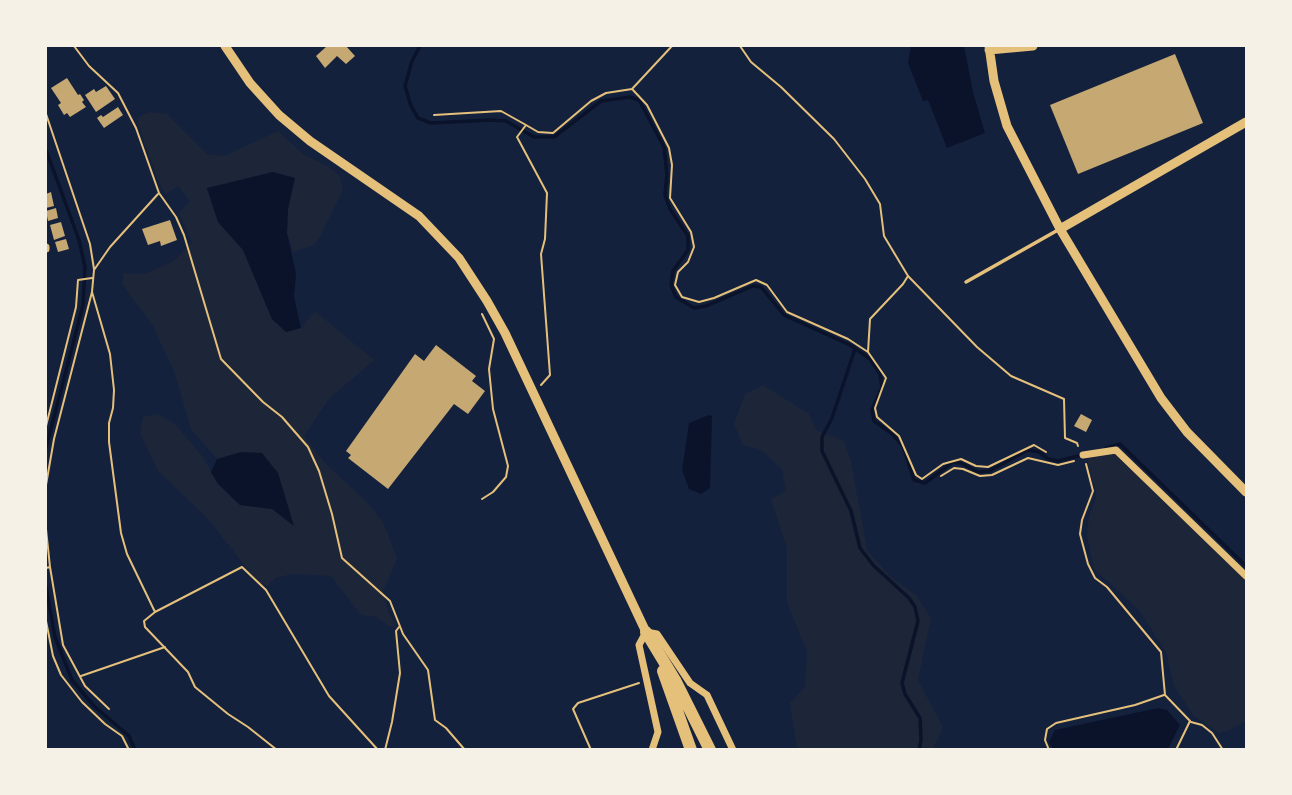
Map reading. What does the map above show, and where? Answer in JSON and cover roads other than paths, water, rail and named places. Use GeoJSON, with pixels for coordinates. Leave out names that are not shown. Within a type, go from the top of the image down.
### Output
{"type":"FeatureCollection","features":[{"type":"Feature","properties":{"kind":"highway"},"geometry":{"type":"LineString","coordinates":[[646,632],[710,750]]}},
{"type":"Feature","properties":{"kind":"highway"},"geometry":{"type":"LineString","coordinates":[[653,645],[691,750]]}},
{"type":"Feature","properties":{"kind":"street"},"geometry":{"type":"LineString","coordinates":[[225,46],[250,83],[279,115],[310,141],[400,202],[438,233],[459,258],[487,301],[646,632]]}},
{"type":"Feature","properties":{"kind":"street"},"geometry":{"type":"LineString","coordinates":[[1033,46],[989,48],[994,81],[1007,126],[1060,229],[1161,398],[1186,432],[1247,492]]}},
{"type":"Feature","properties":{"kind":"street"},"geometry":{"type":"LineString","coordinates":[[1060,229],[1247,122]]}},
{"type":"Feature","properties":{"kind":"street"},"geometry":{"type":"LineString","coordinates":[[1084,456],[1116,450],[1247,576]]}},
{"type":"Feature","properties":{"kind":"street"},"geometry":{"type":"LineString","coordinates":[[646,632],[639,645],[658,732],[652,750]]}},
{"type":"Feature","properties":{"kind":"street"},"geometry":{"type":"LineString","coordinates":[[646,632],[657,634],[690,683],[706,695],[733,750]]}},
{"type":"Feature","properties":{"kind":"lane"},"geometry":{"type":"LineString","coordinates":[[965,282],[1060,229]]}},
{"type":"Feature","properties":{"kind":"waterway"},"geometry":{"type":"LineString","coordinates":[[420,46],[412,61],[405,86],[418,118],[431,123],[506,121],[534,137],[554,137],[601,101],[630,97],[639,100],[664,147],[667,175],[665,195],[670,209],[688,236],[688,250],[673,271],[671,285],[676,297],[694,308],[706,306],[753,286],[761,287],[784,315],[850,345],[870,359],[880,374],[882,387],[872,410],[874,421],[903,446],[914,480],[925,483],[953,462],[978,472],[989,471],[1028,450],[1058,461],[1082,455]]}},
{"type":"Feature","properties":{"kind":"waterway"},"geometry":{"type":"LineString","coordinates":[[46,150],[79,240],[85,267],[83,305],[46,448]]}},
{"type":"Feature","properties":{"kind":"waterway"},"geometry":{"type":"LineString","coordinates":[[855,349],[832,418],[822,437],[822,451],[851,511],[860,548],[915,607],[918,621],[902,683],[905,694],[920,718],[919,750]]}},
{"type":"Feature","properties":{"kind":"waterway"},"geometry":{"type":"LineString","coordinates":[[1106,448],[1120,444],[1246,566]]}},
{"type":"Feature","properties":{"kind":"waterway"},"geometry":{"type":"LineString","coordinates":[[46,587],[55,637],[72,680],[94,706],[129,736],[135,750]]}}]}
